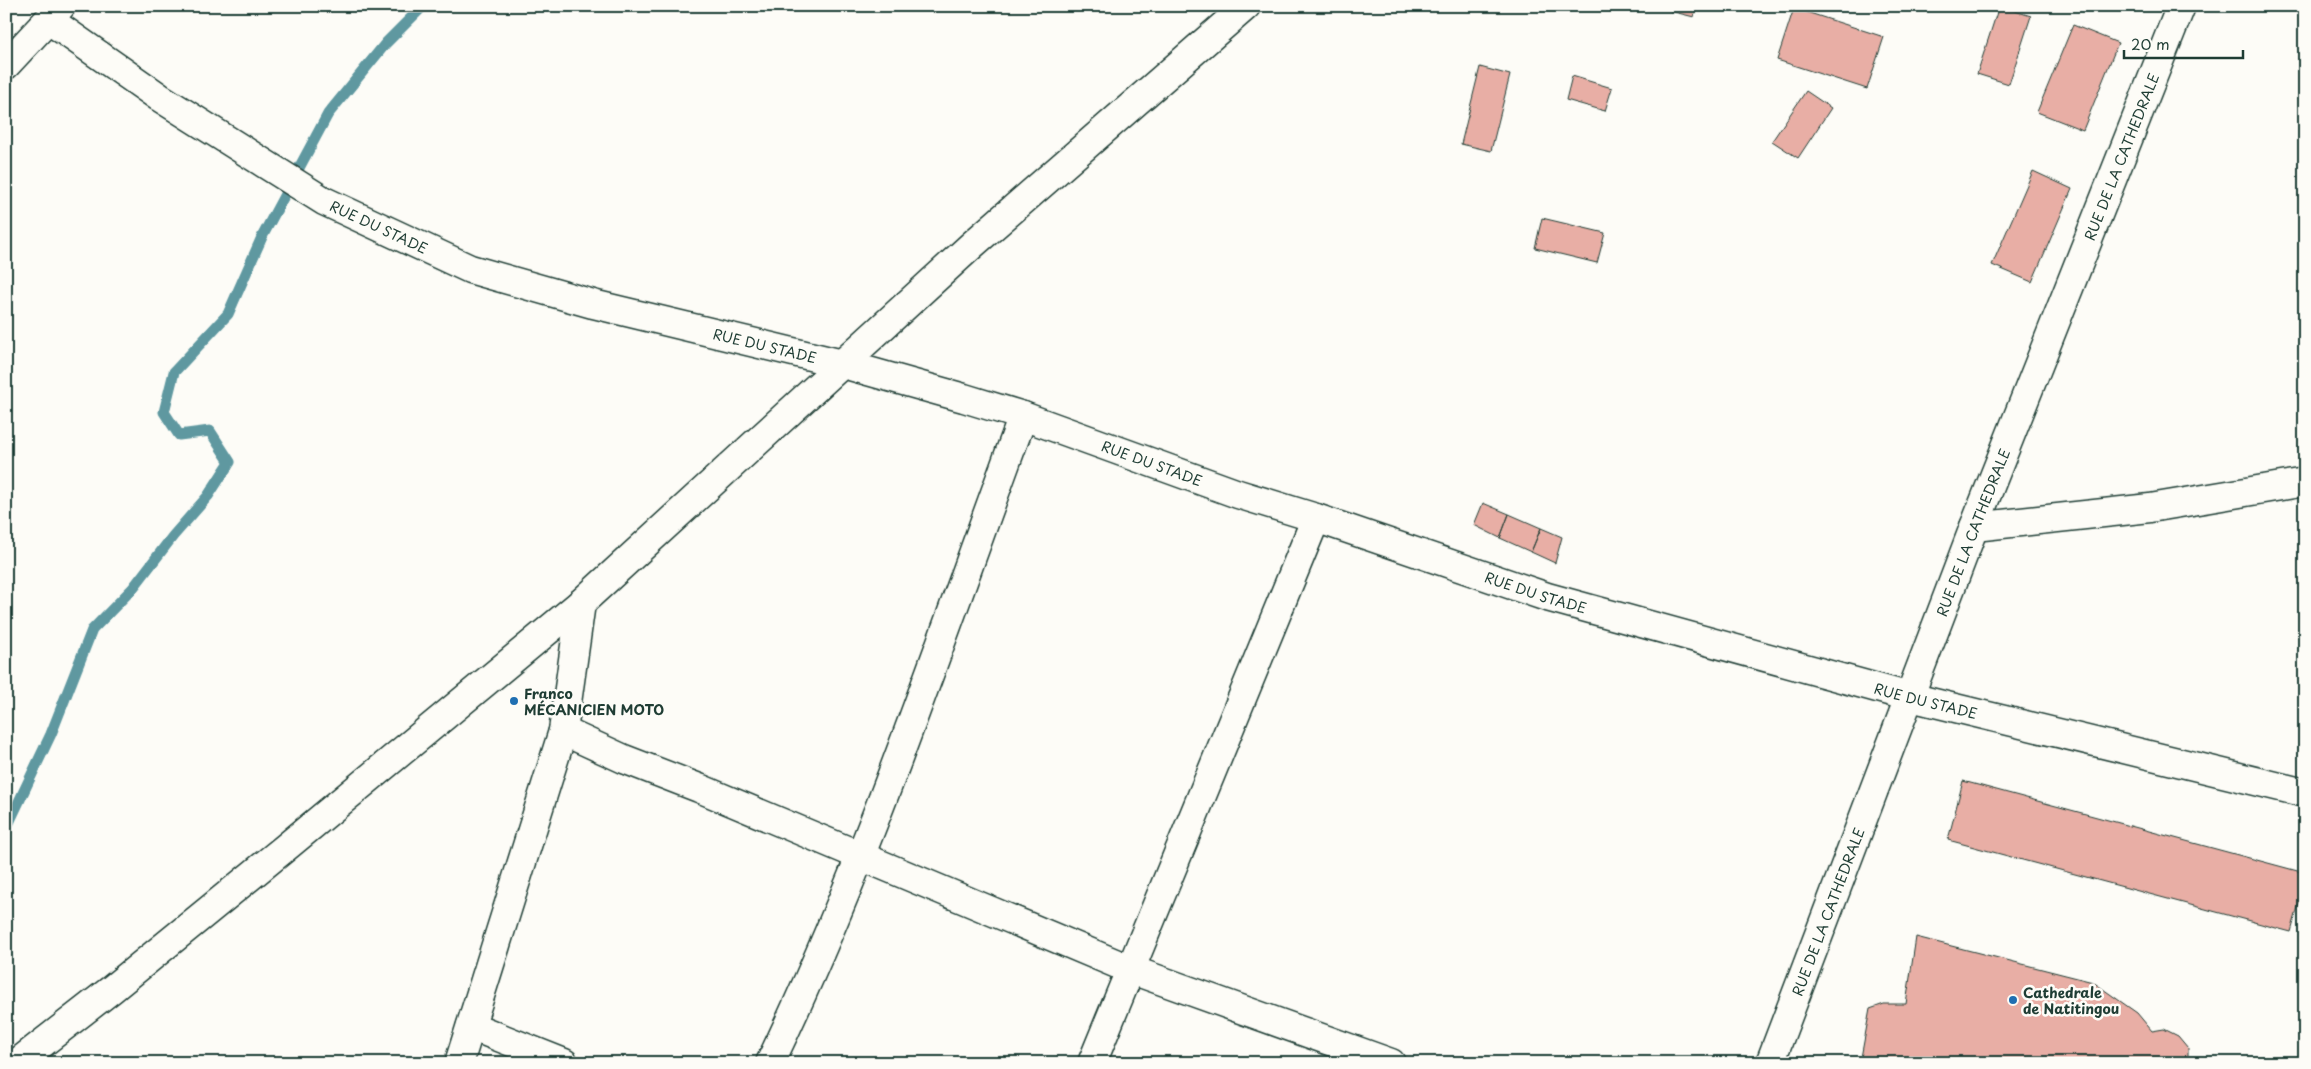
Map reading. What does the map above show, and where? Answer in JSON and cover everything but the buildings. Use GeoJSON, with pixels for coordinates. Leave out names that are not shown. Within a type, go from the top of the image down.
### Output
{"type":"FeatureCollection","features":[{"type":"Feature","properties":{"kind":"street"},"geometry":{"type":"LineString","coordinates":[[17,1063],[277,854],[581,603],[972,245],[1246,6]]}},
{"type":"Feature","properties":{"kind":"street","name":"RUE DE LA CATHEDRALE"},"geometry":{"type":"LineString","coordinates":[[1770,1063],[1974,528],[2181,6]]}},
{"type":"Feature","properties":{"kind":"street"},"geometry":{"type":"LineString","coordinates":[[6,65],[55,13]]}},
{"type":"Feature","properties":{"kind":"street","name":"RUE DU STADE"},"geometry":{"type":"LineString","coordinates":[[55,13],[159,97],[285,176],[352,215],[470,270],[592,304],[844,364],[1023,416],[1238,494],[1316,518],[1547,597],[1910,697],[2305,792]]}},
{"type":"Feature","properties":{"kind":"street"},"geometry":{"type":"LineString","coordinates":[[770,1063],[802,996],[860,856],[1023,416]]}},
{"type":"Feature","properties":{"kind":"street"},"geometry":{"type":"LineString","coordinates":[[1974,528],[2150,508],[2305,482]]}},
{"type":"Feature","properties":{"kind":"street"},"geometry":{"type":"LineString","coordinates":[[1092,1063],[1128,969],[1316,518]]}},
{"type":"Feature","properties":{"kind":"street"},"geometry":{"type":"LineString","coordinates":[[459,1063],[563,731],[581,603]]}},
{"type":"Feature","properties":{"kind":"street"},"geometry":{"type":"LineString","coordinates":[[563,731],[624,759],[1128,969],[1391,1063]]}},
{"type":"Feature","properties":{"kind":"street"},"geometry":{"type":"LineString","coordinates":[[471,1026],[564,1063]]}},
{"type":"Feature","properties":{"kind":"waterway"},"geometry":{"type":"LineString","coordinates":[[6,829],[51,734],[92,630],[133,588],[173,536],[208,496],[230,462],[210,431],[179,435],[164,412],[174,372],[228,314],[262,237],[328,114],[386,43],[423,6]]}},
{"type":"Feature","properties":{"kind":"place","name":"Franco MÉCANICIEN MOTO"},"geometry":{"type":"Point","coordinates":[514,701]}},
{"type":"Feature","properties":{"kind":"place","name":"Cathedrale de Natitingou"},"geometry":{"type":"Point","coordinates":[2013,1000]}}]}
